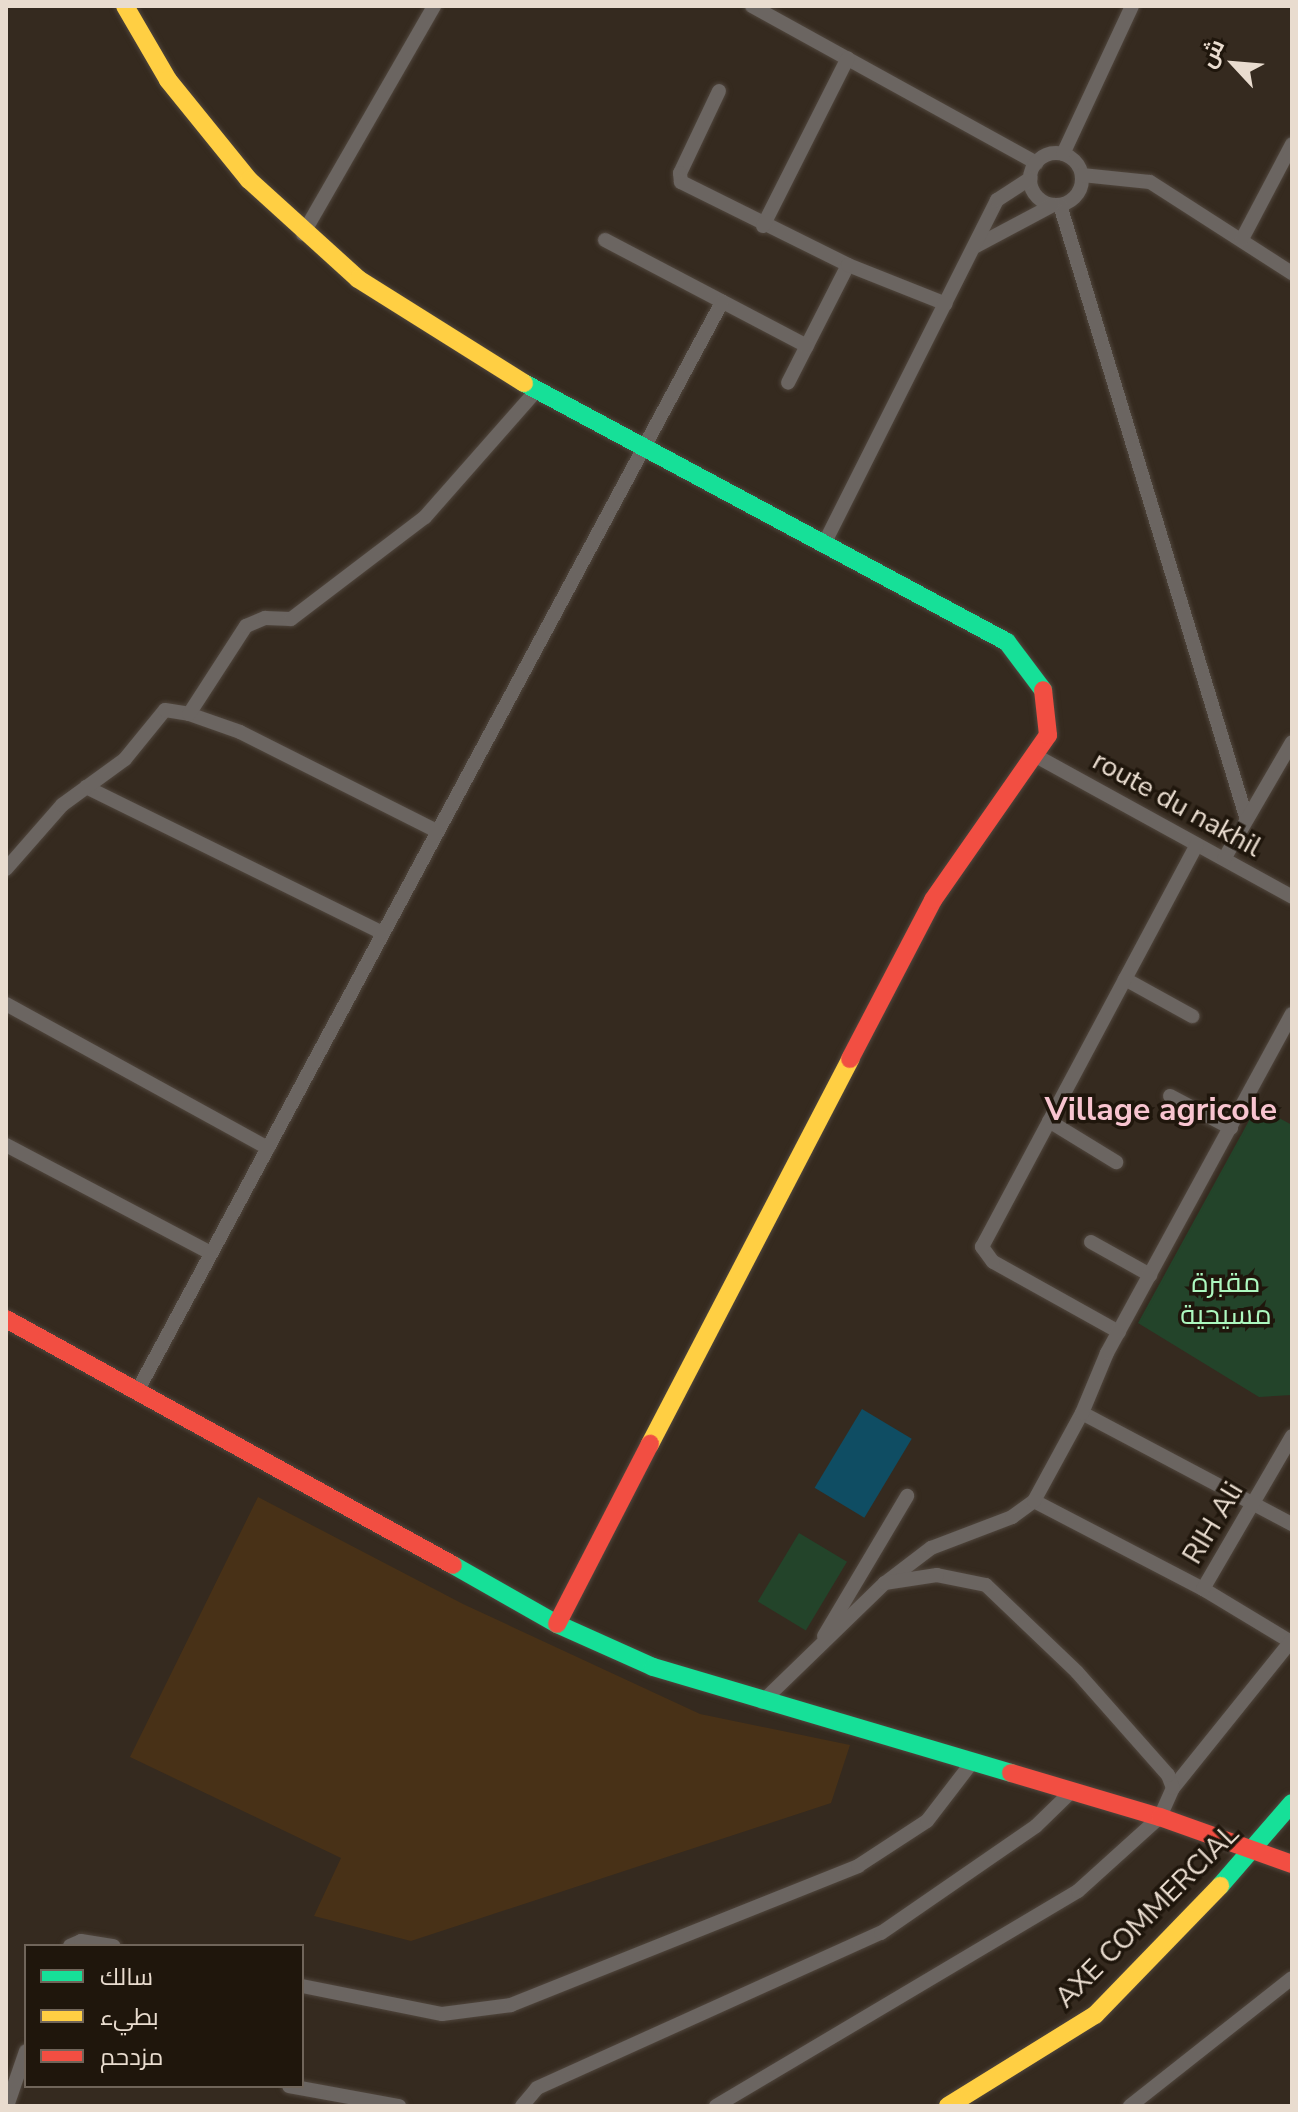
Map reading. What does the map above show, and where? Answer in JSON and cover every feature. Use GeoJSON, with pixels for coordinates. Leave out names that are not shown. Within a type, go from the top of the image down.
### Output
{"type":"FeatureCollection","features":[{"type":"Feature","properties":{"kind":"street"},"geometry":{"type":"LineString","coordinates":[[125,6],[168,80],[249,180],[303,234],[358,279],[536,391],[825,542],[1021,654],[1042,685],[1048,710],[1048,735],[1036,756],[979,827],[933,900],[557,1624]]}},
{"type":"Feature","properties":{"kind":"street"},"geometry":{"type":"LineString","coordinates":[[303,234],[434,6]]}},
{"type":"Feature","properties":{"kind":"street"},"geometry":{"type":"LineString","coordinates":[[752,6],[1036,163]]}},
{"type":"Feature","properties":{"kind":"street"},"geometry":{"type":"LineString","coordinates":[[1063,154],[1132,6]]}},
{"type":"Feature","properties":{"kind":"street"},"geometry":{"type":"LineString","coordinates":[[763,226],[848,58]]}},
{"type":"Feature","properties":{"kind":"street"},"geometry":{"type":"LineString","coordinates":[[719,91],[680,173],[681,182],[763,226],[848,265],[946,304]]}},
{"type":"Feature","properties":{"kind":"street"},"geometry":{"type":"LineString","coordinates":[[1242,239],[1292,144]]}},
{"type":"Feature","properties":{"kind":"street"},"geometry":{"type":"LineString","coordinates":[[975,247],[1056,205],[1080,191],[1082,175],[1076,162],[1063,154],[1048,154],[1036,163],[1031,178],[1034,193],[1056,205],[1246,817]]}},
{"type":"Feature","properties":{"kind":"street"},"geometry":{"type":"LineString","coordinates":[[1082,175],[1150,182],[1292,273]]}},
{"type":"Feature","properties":{"kind":"street"},"geometry":{"type":"LineString","coordinates":[[825,542],[997,200],[1031,178]]}},
{"type":"Feature","properties":{"kind":"street"},"geometry":{"type":"LineString","coordinates":[[605,240],[807,346]]}},
{"type":"Feature","properties":{"kind":"street"},"geometry":{"type":"LineString","coordinates":[[788,383],[848,265]]}},
{"type":"Feature","properties":{"kind":"street"},"geometry":{"type":"LineString","coordinates":[[139,1388],[435,830],[647,448],[722,302]]}},
{"type":"Feature","properties":{"kind":"street"},"geometry":{"type":"LineString","coordinates":[[189,714],[246,626],[265,618],[291,619],[425,517],[536,391]]}},
{"type":"Feature","properties":{"kind":"street"},"geometry":{"type":"LineString","coordinates":[[6,869],[86,787],[125,759],[165,710],[189,714],[240,732],[435,830]]}},
{"type":"Feature","properties":{"kind":"street"},"geometry":{"type":"LineString","coordinates":[[1224,859],[1292,742]]}},
{"type":"Feature","properties":{"kind":"street","name":"route du nakhil"},"geometry":{"type":"LineString","coordinates":[[1036,756],[1292,897]]}},
{"type":"Feature","properties":{"kind":"street"},"geometry":{"type":"LineString","coordinates":[[86,787],[381,932]]}},
{"type":"Feature","properties":{"kind":"street"},"geometry":{"type":"LineString","coordinates":[[1119,1332],[993,1262],[982,1247],[1197,845]]}},
{"type":"Feature","properties":{"kind":"street"},"geometry":{"type":"LineString","coordinates":[[1125,979],[1192,1016]]}},
{"type":"Feature","properties":{"kind":"street"},"geometry":{"type":"LineString","coordinates":[[6,1004],[268,1148]]}},
{"type":"Feature","properties":{"kind":"street"},"geometry":{"type":"LineString","coordinates":[[762,1702],[885,1583],[931,1548],[1012,1517],[1034,1501],[1082,1413],[1119,1332],[1292,1014]]}},
{"type":"Feature","properties":{"kind":"street"},"geometry":{"type":"LineString","coordinates":[[1170,1096],[1231,1128]]}},
{"type":"Feature","properties":{"kind":"street"},"geometry":{"type":"LineString","coordinates":[[1049,1121],[1116,1162]]}},
{"type":"Feature","properties":{"kind":"street"},"geometry":{"type":"LineString","coordinates":[[6,1145],[211,1253]]}},
{"type":"Feature","properties":{"kind":"street"},"geometry":{"type":"LineString","coordinates":[[1091,1242],[1150,1275]]}},
{"type":"Feature","properties":{"kind":"street"},"geometry":{"type":"LineString","coordinates":[[6,1319],[139,1388],[557,1624],[653,1667],[762,1702],[1073,1790],[1256,1849],[1292,1864]]}},
{"type":"Feature","properties":{"kind":"street"},"geometry":{"type":"LineString","coordinates":[[1082,1413],[1292,1524]]}},
{"type":"Feature","properties":{"kind":"street","name":"RIH Ali"},"geometry":{"type":"LineString","coordinates":[[1291,1641],[1207,1591],[1292,1436]]}},
{"type":"Feature","properties":{"kind":"street"},"geometry":{"type":"LineString","coordinates":[[820,1643],[907,1496]]}},
{"type":"Feature","properties":{"kind":"street"},"geometry":{"type":"LineString","coordinates":[[1034,1501],[1207,1591]]}},
{"type":"Feature","properties":{"kind":"street"},"geometry":{"type":"LineString","coordinates":[[885,1583],[937,1575],[986,1585],[1077,1672],[1168,1775],[1173,1788]]}},
{"type":"Feature","properties":{"kind":"street"},"geometry":{"type":"LineString","coordinates":[[716,2106],[1078,1891],[1160,1817],[1173,1788],[1291,1641]]}},
{"type":"Feature","properties":{"kind":"street"},"geometry":{"type":"LineString","coordinates":[[304,1986],[442,2014],[511,2005],[858,1866],[927,1821],[973,1761]]}},
{"type":"Feature","properties":{"kind":"street"},"geometry":{"type":"LineString","coordinates":[[522,2106],[537,2088],[881,1933],[1005,1849],[1073,1790]]}},
{"type":"Feature","properties":{"kind":"street","name":"AXE COMMERCIAL"},"geometry":{"type":"LineString","coordinates":[[948,2106],[1095,2015],[1256,1849],[1292,1803]]}},
{"type":"Feature","properties":{"kind":"street"},"geometry":{"type":"LineString","coordinates":[[74,1944],[81,1941],[101,1944]]}},
{"type":"Feature","properties":{"kind":"street"},"geometry":{"type":"LineString","coordinates":[[1130,2106],[1292,1978]]}},
{"type":"Feature","properties":{"kind":"street"},"geometry":{"type":"LineString","coordinates":[[7,2106],[24,2057]]}},
{"type":"Feature","properties":{"kind":"street"},"geometry":{"type":"LineString","coordinates":[[300,2088],[399,2106]]}},
{"type":"Feature","properties":{"kind":"shaded area"},"geometry":{"type":"Polygon","coordinates":[[[258,1497],[463,1604],[700,1714],[850,1745],[831,1803],[411,1941],[314,1916],[341,1858],[130,1757],[258,1497]]]}},
{"type":"Feature","properties":{"kind":"green space","name":"مقبرة مسيحية"},"geometry":{"type":"Polygon","coordinates":[[[1257,1106],[1292,1125],[1292,1395],[1259,1397],[1138,1323],[1257,1106]]]}},
{"type":"Feature","properties":{"kind":"green space"},"geometry":{"type":"Polygon","coordinates":[[[799,1533],[847,1562],[806,1630],[758,1602],[799,1533]]]}},
{"type":"Feature","properties":{"kind":"water"},"geometry":{"type":"Polygon","coordinates":[[[862,1409],[912,1439],[864,1518],[815,1488],[862,1409]]]}},
{"type":"Feature","properties":{"kind":"traffic: fast"},"geometry":{"type":"LineString","coordinates":[[524,383],[1007,642],[1043,690]]}},
{"type":"Feature","properties":{"kind":"traffic: fast"},"geometry":{"type":"LineString","coordinates":[[453,1565],[557,1624],[653,1667],[1011,1773]]}},
{"type":"Feature","properties":{"kind":"traffic: fast"},"geometry":{"type":"LineString","coordinates":[[1220,1886],[1292,1803]]}},
{"type":"Feature","properties":{"kind":"traffic: slow"},"geometry":{"type":"LineString","coordinates":[[125,6],[168,80],[249,180],[358,279],[524,383]]}},
{"type":"Feature","properties":{"kind":"traffic: slow"},"geometry":{"type":"LineString","coordinates":[[650,1444],[850,1059]]}},
{"type":"Feature","properties":{"kind":"traffic: slow"},"geometry":{"type":"LineString","coordinates":[[948,2106],[1095,2015],[1220,1886]]}},
{"type":"Feature","properties":{"kind":"traffic: jam"},"geometry":{"type":"LineString","coordinates":[[850,1059],[933,900],[1048,735],[1043,690]]}},
{"type":"Feature","properties":{"kind":"traffic: jam"},"geometry":{"type":"LineString","coordinates":[[6,1319],[453,1565]]}},
{"type":"Feature","properties":{"kind":"traffic: jam"},"geometry":{"type":"LineString","coordinates":[[557,1624],[650,1444]]}},
{"type":"Feature","properties":{"kind":"traffic: jam"},"geometry":{"type":"LineString","coordinates":[[1011,1773],[1160,1817],[1292,1864]]}},
{"type":"Feature","properties":{"kind":"district","name":"Village agricole"},"geometry":{"type":"Point","coordinates":[1161,1110]}}]}
